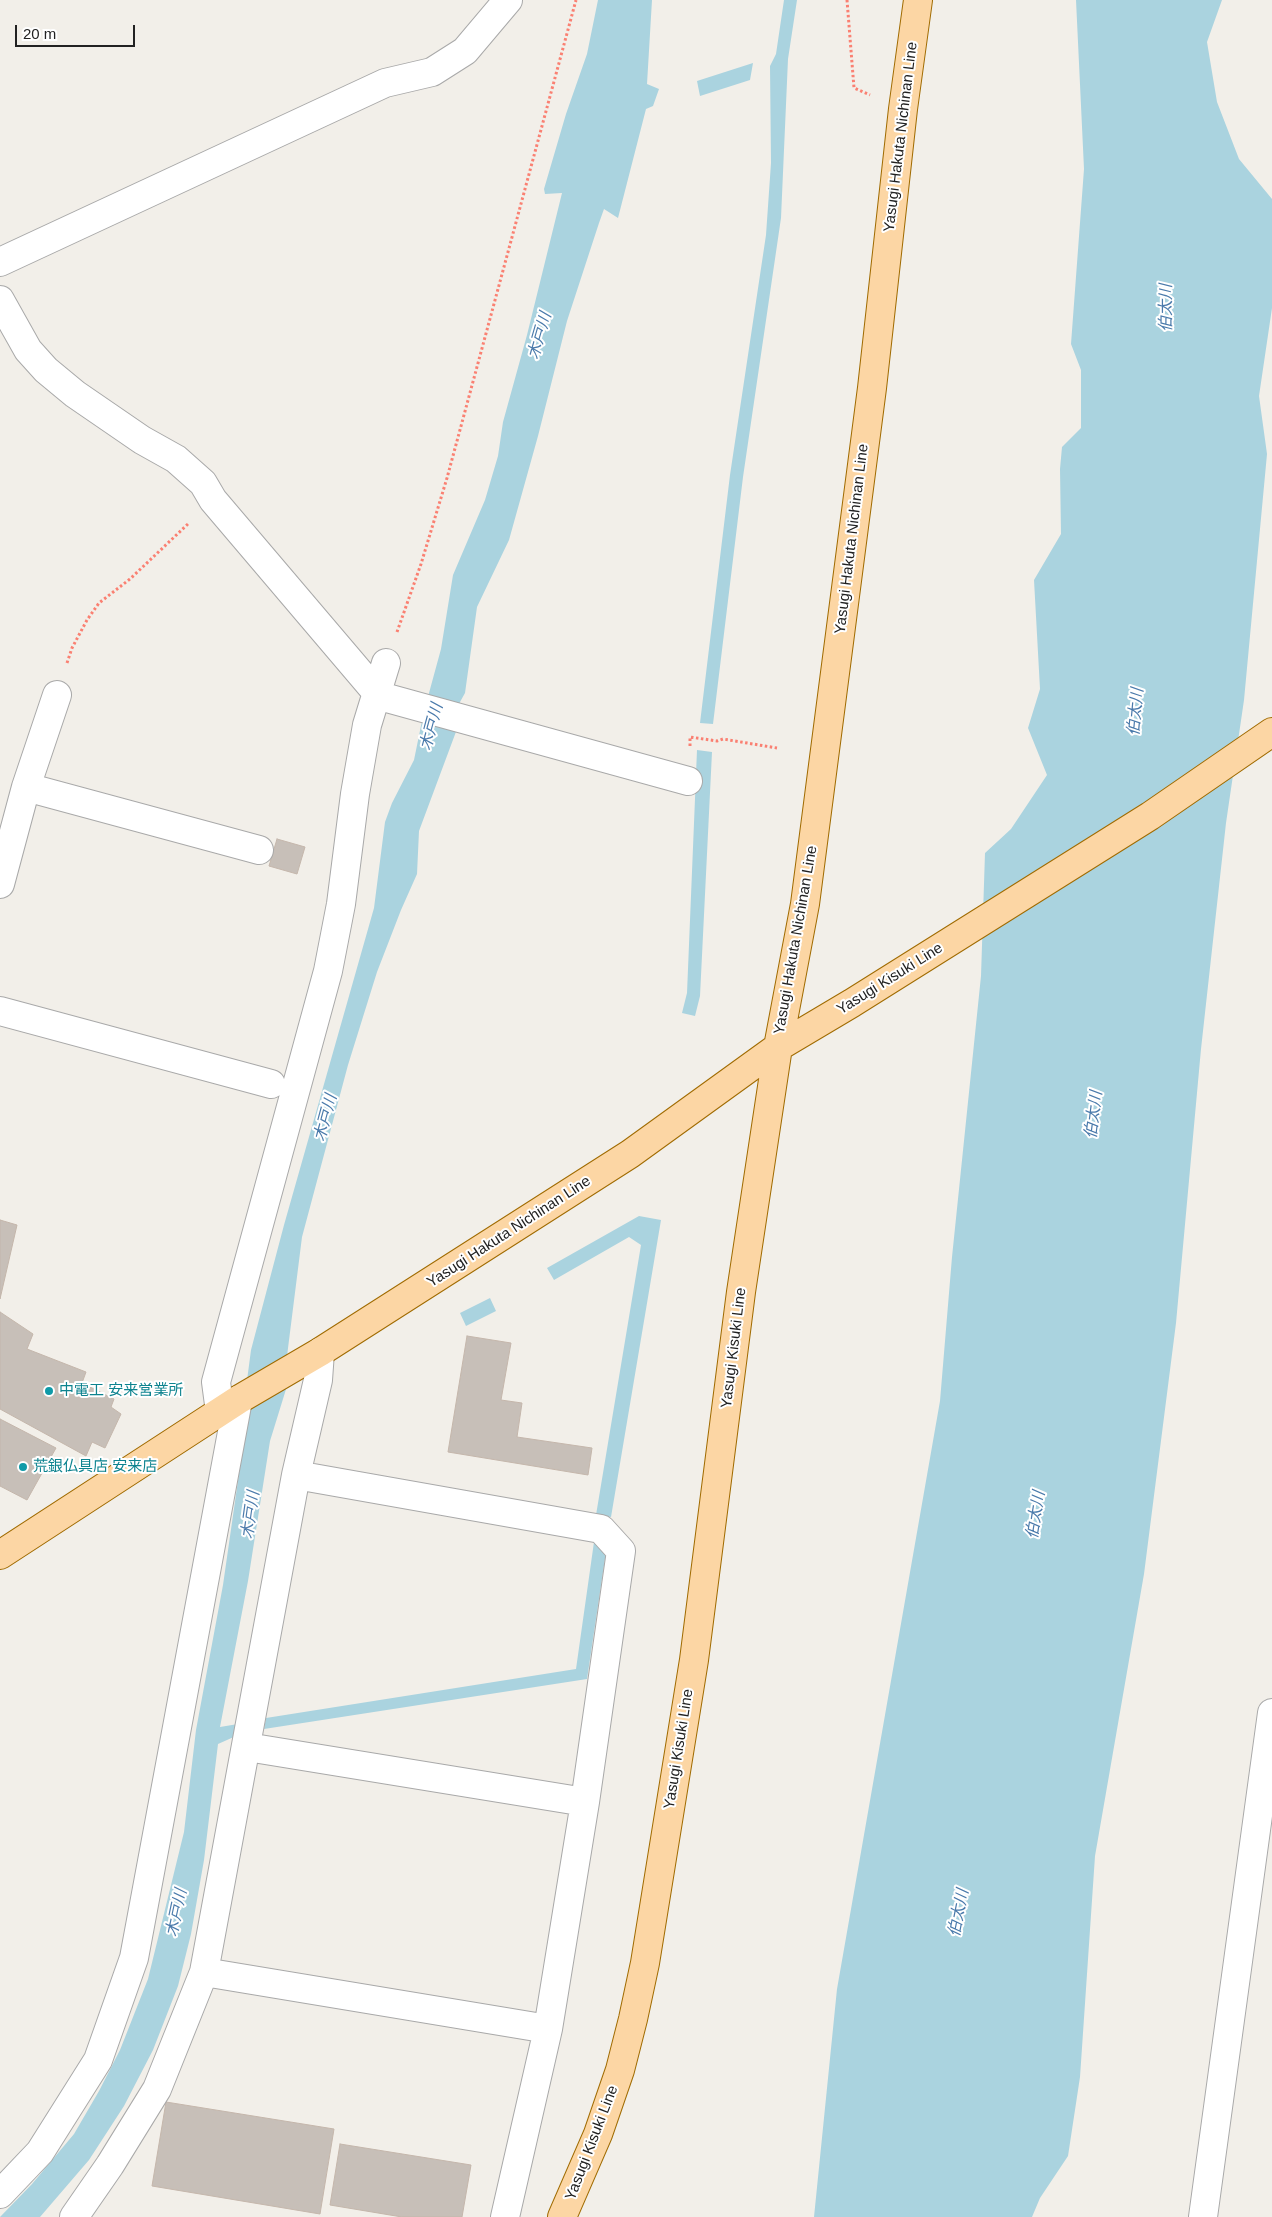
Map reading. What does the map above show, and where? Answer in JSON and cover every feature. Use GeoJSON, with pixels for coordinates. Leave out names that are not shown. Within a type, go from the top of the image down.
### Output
{"type":"FeatureCollection","features":[{"type":"Feature","properties":{"kind":"main road","name":"Yasugi Hakuta Nichinan Line"},"geometry":{"type":"LineString","coordinates":[[0,1554],[234,1403],[310,1358],[630,1154],[778,1047],[805,904],[872,388],[903,109],[918,0]]}},
{"type":"Feature","properties":{"kind":"main road","name":"Yasugi Kisuki Line"},"geometry":{"type":"LineString","coordinates":[[562,2217],[598,2134],[620,2070],[645,1964],[694,1660],[741,1292],[778,1047],[852,1003],[1150,816],[1272,732]]}},
{"type":"Feature","properties":{"kind":"street"},"geometry":{"type":"LineString","coordinates":[[0,262],[385,83],[432,72],[465,51],[508,0]]}},
{"type":"Feature","properties":{"kind":"street"},"geometry":{"type":"LineString","coordinates":[[0,300],[28,350],[46,370],[82,399],[142,440],[176,459],[203,483],[213,500],[382,695],[688,781]]}},
{"type":"Feature","properties":{"kind":"street"},"geometry":{"type":"LineString","coordinates":[[0,2194],[40,2152],[98,2060],[134,1958],[234,1403],[216,1382],[328,971],[341,904],[367,725],[382,695],[386,663]]}},
{"type":"Feature","properties":{"kind":"street"},"geometry":{"type":"LineString","coordinates":[[0,884],[26,787],[57,695]]}},
{"type":"Feature","properties":{"kind":"street"},"geometry":{"type":"LineString","coordinates":[[26,787],[259,850]]}},
{"type":"Feature","properties":{"kind":"street"},"geometry":{"type":"LineString","coordinates":[[0,1011],[271,1084]]}},
{"type":"Feature","properties":{"kind":"street"},"geometry":{"type":"LineString","coordinates":[[74,2217],[110,2165],[157,2089],[204,1972],[296,1475],[318,1380],[310,1358]]}},
{"type":"Feature","properties":{"kind":"street"},"geometry":{"type":"LineString","coordinates":[[296,1475],[601,1529],[621,1551],[585,1802],[548,2030],[505,2217]]}},
{"type":"Feature","properties":{"kind":"street"},"geometry":{"type":"LineString","coordinates":[[1203,2217],[1272,1713]]}},
{"type":"Feature","properties":{"kind":"street"},"geometry":{"type":"LineString","coordinates":[[247,1747],[585,1802]]}},
{"type":"Feature","properties":{"kind":"street"},"geometry":{"type":"LineString","coordinates":[[204,1972],[548,2030]]}},
{"type":"Feature","properties":{"kind":"path"},"geometry":{"type":"LineString","coordinates":[[386,663],[422,564],[447,478],[576,0]]}},
{"type":"Feature","properties":{"kind":"path"},"geometry":{"type":"LineString","coordinates":[[847,0],[854,88],[903,109]]}},
{"type":"Feature","properties":{"kind":"path"},"geometry":{"type":"LineString","coordinates":[[57,695],[72,648],[99,602],[130,579],[213,500]]}},
{"type":"Feature","properties":{"kind":"path"},"geometry":{"type":"LineString","coordinates":[[695,738],[717,742],[723,739],[777,748]]}},
{"type":"Feature","properties":{"kind":"water","name":"木戸川"},"geometry":{"type":"Polygon","coordinates":[[[598,0],[652,0],[647,84],[659,89],[653,106],[646,109],[618,218],[604,209],[599,223],[567,321],[509,540],[477,607],[465,693],[455,711],[426,704],[441,649],[453,575],[485,500],[498,456],[503,422],[527,335],[562,193],[545,194],[544,189],[566,114],[587,54],[598,0]]]}},
{"type":"Feature","properties":{"kind":"water"},"geometry":{"type":"Polygon","coordinates":[[[784,0],[797,0],[788,59],[781,218],[743,477],[713,724],[700,723],[730,475],[766,235],[771,163],[770,66],[776,54],[784,0]]]}},
{"type":"Feature","properties":{"kind":"water","name":"伯太川"},"geometry":{"type":"Polygon","coordinates":[[[1076,0],[1222,0],[1207,42],[1217,102],[1239,159],[1272,199],[1272,308],[1259,396],[1267,454],[1244,700],[1226,823],[1201,1049],[1176,1323],[1144,1574],[1095,1856],[1080,2077],[1068,2156],[1040,2198],[1032,2217],[814,2217],[837,1989],[940,1401],[952,1257],[981,976],[985,853],[1011,829],[1047,775],[1028,728],[1040,689],[1034,580],[1061,534],[1060,469],[1062,447],[1081,428],[1081,370],[1071,344],[1084,169],[1076,0]]]}},
{"type":"Feature","properties":{"kind":"water"},"geometry":{"type":"Polygon","coordinates":[[[753,63],[750,80],[700,96],[697,81],[753,63]]]}},
{"type":"Feature","properties":{"kind":"water","name":"木戸川"},"geometry":{"type":"Polygon","coordinates":[[[424,711],[460,721],[419,831],[417,874],[377,972],[348,1065],[302,1237],[286,1364],[246,1388],[251,1350],[284,1225],[374,908],[385,822],[392,803],[414,760],[424,711]]]}},
{"type":"Feature","properties":{"kind":"water"},"geometry":{"type":"Polygon","coordinates":[[[697,750],[712,752],[700,996],[695,1016],[682,1013],[687,993],[697,750]]]}},
{"type":"Feature","properties":{"kind":"water"},"geometry":{"type":"Polygon","coordinates":[[[639,1216],[661,1220],[611,1517],[596,1515],[641,1245],[629,1237],[554,1280],[547,1268],[639,1216]]]}},
{"type":"Feature","properties":{"kind":"water"},"geometry":{"type":"Polygon","coordinates":[[[490,1298],[496,1311],[466,1326],[460,1313],[490,1298]]]}},
{"type":"Feature","properties":{"kind":"water","name":"木戸川"},"geometry":{"type":"Polygon","coordinates":[[[287,1386],[270,1441],[248,1581],[220,1727],[238,1724],[236,1736],[218,1744],[204,1860],[191,1934],[178,1986],[153,2050],[124,2106],[89,2160],[40,2217],[0,2217],[32,2184],[74,2134],[120,2050],[148,1979],[184,1832],[196,1730],[223,1585],[248,1411],[287,1386]]]}},
{"type":"Feature","properties":{"kind":"water"},"geometry":{"type":"Polygon","coordinates":[[[594,1542],[606,1552],[587,1679],[264,1729],[266,1718],[576,1669],[594,1542]]]}},
{"type":"Feature","properties":{"kind":"building"},"geometry":{"type":"Polygon","coordinates":[[[277,839],[305,847],[297,874],[269,866],[277,839]]]}},
{"type":"Feature","properties":{"kind":"building"},"geometry":{"type":"Polygon","coordinates":[[[0,1220],[17,1225],[0,1299],[0,1220]]]}},
{"type":"Feature","properties":{"kind":"building","name":"中電工 安来営業所"},"geometry":{"type":"Polygon","coordinates":[[[0,1312],[33,1334],[27,1349],[86,1372],[82,1383],[114,1399],[111,1407],[121,1414],[105,1448],[92,1442],[86,1456],[0,1409],[0,1312]]]}},
{"type":"Feature","properties":{"kind":"building"},"geometry":{"type":"Polygon","coordinates":[[[467,1336],[511,1343],[501,1400],[522,1403],[517,1437],[592,1448],[588,1475],[448,1452],[467,1336]]]}},
{"type":"Feature","properties":{"kind":"building","name":"荒銀仏具店 安来店"},"geometry":{"type":"Polygon","coordinates":[[[0,1419],[56,1448],[27,1500],[0,1486],[0,1419]]]}},
{"type":"Feature","properties":{"kind":"building"},"geometry":{"type":"Polygon","coordinates":[[[166,2102],[334,2129],[320,2214],[152,2186],[166,2102]]]}},
{"type":"Feature","properties":{"kind":"building"},"geometry":{"type":"Polygon","coordinates":[[[340,2144],[471,2165],[462,2217],[402,2217],[330,2205],[340,2144]]]}},
{"type":"Feature","properties":{"kind":"place","name":"中電工 安来営業所"},"geometry":{"type":"Point","coordinates":[49,1391]}},
{"type":"Feature","properties":{"kind":"place","name":"荒銀仏具店 安来店"},"geometry":{"type":"Point","coordinates":[23,1467]}}]}
